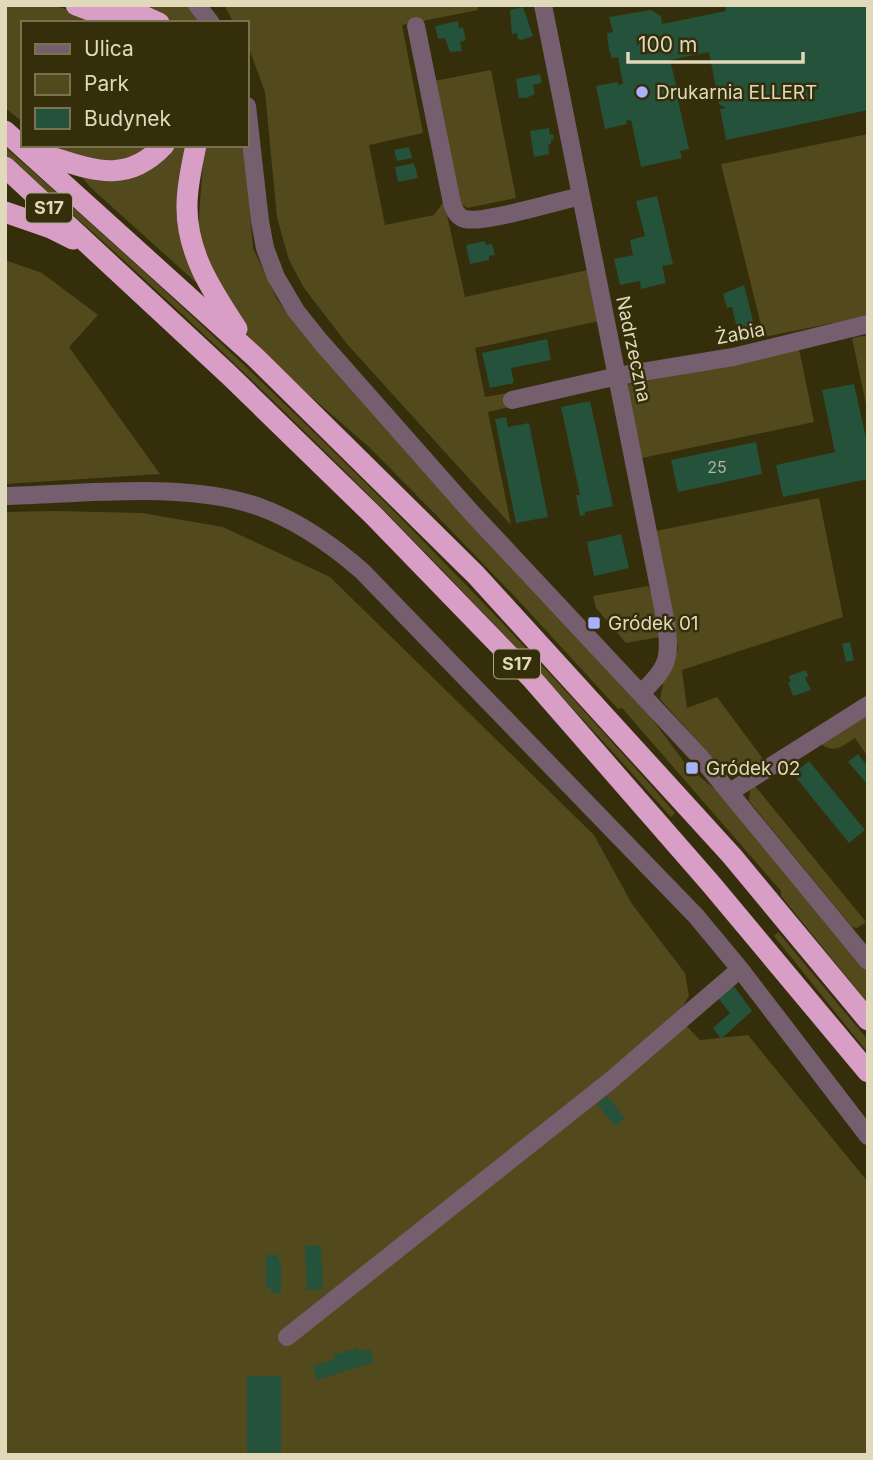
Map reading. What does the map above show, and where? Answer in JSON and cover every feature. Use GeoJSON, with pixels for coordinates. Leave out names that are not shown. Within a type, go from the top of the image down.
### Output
{"type":"FeatureCollection","features":[{"type":"Feature","properties":{"kind":"highway"},"geometry":{"type":"LineString","coordinates":[[76,5],[118,21]]}},
{"type":"Feature","properties":{"kind":"highway"},"geometry":{"type":"LineString","coordinates":[[119,5],[155,21]]}},
{"type":"Feature","properties":{"kind":"highway","name":"S17"},"geometry":{"type":"LineString","coordinates":[[5,131],[21,144]]}},
{"type":"Feature","properties":{"kind":"highway","name":"S17"},"geometry":{"type":"LineString","coordinates":[[25,147],[255,357],[476,575],[732,856],[868,1020]]}},
{"type":"Feature","properties":{"kind":"highway"},"geometry":{"type":"LineString","coordinates":[[30,151],[77,167],[111,172],[147,161],[162,147]]}},
{"type":"Feature","properties":{"kind":"highway"},"geometry":{"type":"LineString","coordinates":[[196,147],[187,204],[192,243],[209,287],[255,357]]}},
{"type":"Feature","properties":{"kind":"highway","name":"S17"},"geometry":{"type":"LineString","coordinates":[[5,167],[229,374],[373,515],[533,680],[711,884],[868,1072]]}},
{"type":"Feature","properties":{"kind":"highway"},"geometry":{"type":"LineString","coordinates":[[5,212],[51,228],[93,250]]}},
{"type":"Feature","properties":{"kind":"street"},"geometry":{"type":"LineString","coordinates":[[197,5],[209,21]]}},
{"type":"Feature","properties":{"kind":"street","name":"Nadrzeczna"},"geometry":{"type":"LineString","coordinates":[[543,5],[660,584],[669,648],[663,670],[641,693]]}},
{"type":"Feature","properties":{"kind":"street"},"geometry":{"type":"LineString","coordinates":[[416,26],[456,214],[465,219],[483,219],[581,196]]}},
{"type":"Feature","properties":{"kind":"street"},"geometry":{"type":"LineString","coordinates":[[248,115],[265,248],[276,277],[296,311],[470,511],[730,792],[868,961]]}},
{"type":"Feature","properties":{"kind":"street","name":"Żabia"},"geometry":{"type":"LineString","coordinates":[[512,400],[618,376],[733,357],[868,324]]}},
{"type":"Feature","properties":{"kind":"street"},"geometry":{"type":"LineString","coordinates":[[5,496],[175,491],[220,497],[258,506],[299,525],[334,547],[362,571],[696,916],[868,1136]]}},
{"type":"Feature","properties":{"kind":"street"},"geometry":{"type":"LineString","coordinates":[[730,792],[868,705]]}},
{"type":"Feature","properties":{"kind":"street"},"geometry":{"type":"LineString","coordinates":[[288,1337],[610,1081],[740,969]]}},
{"type":"Feature","properties":{"kind":"green space"},"geometry":{"type":"Polygon","coordinates":[[[5,5],[54,5],[98,21],[21,21],[21,120],[5,108],[5,5]]]}},
{"type":"Feature","properties":{"kind":"green space"},"geometry":{"type":"Polygon","coordinates":[[[139,5],[188,5],[200,21],[168,21],[139,5]]]}},
{"type":"Feature","properties":{"kind":"green space"},"geometry":{"type":"Polygon","coordinates":[[[224,5],[477,5],[478,10],[402,25],[423,133],[369,145],[385,225],[434,215],[444,201],[465,297],[588,270],[599,321],[475,348],[485,397],[508,393],[510,407],[488,412],[511,525],[347,344],[304,288],[289,260],[277,218],[265,92],[248,46],[248,21],[233,21],[224,5]]]}},
{"type":"Feature","properties":{"kind":"green space"},"geometry":{"type":"Polygon","coordinates":[[[491,70],[516,198],[467,208],[460,203],[434,81],[491,70]]]}},
{"type":"Feature","properties":{"kind":"green space"},"geometry":{"type":"Polygon","coordinates":[[[868,134],[868,316],[764,337],[721,164],[868,134]]]}},
{"type":"Feature","properties":{"kind":"green space"},"geometry":{"type":"Polygon","coordinates":[[[5,147],[267,386],[435,553],[675,813],[671,817],[513,644],[349,475],[180,312],[5,155],[5,147]]]}},
{"type":"Feature","properties":{"kind":"green space"},"geometry":{"type":"Polygon","coordinates":[[[57,147],[151,147],[130,157],[104,161],[66,152],[57,147]]]}},
{"type":"Feature","properties":{"kind":"green space"},"geometry":{"type":"Polygon","coordinates":[[[168,147],[190,147],[201,287],[90,187],[81,176],[168,147]]]}},
{"type":"Feature","properties":{"kind":"green space"},"geometry":{"type":"Polygon","coordinates":[[[204,147],[244,147],[253,248],[277,299],[299,329],[650,716],[687,766],[717,791],[743,820],[868,973],[868,1003],[781,896],[781,891],[622,708],[618,709],[519,601],[369,447],[262,354],[233,318],[198,233],[204,147]]]}},
{"type":"Feature","properties":{"kind":"green space"},"geometry":{"type":"Polygon","coordinates":[[[5,260],[42,273],[98,315],[69,347],[160,474],[5,484],[5,260]]]}},
{"type":"Feature","properties":{"kind":"green space"},"geometry":{"type":"Polygon","coordinates":[[[868,335],[868,414],[852,338],[868,335]]]}},
{"type":"Feature","properties":{"kind":"green space"},"geometry":{"type":"Polygon","coordinates":[[[799,349],[814,422],[642,458],[627,385],[799,349]]]}},
{"type":"Feature","properties":{"kind":"green space"},"geometry":{"type":"Polygon","coordinates":[[[819,498],[843,617],[682,670],[687,708],[717,697],[766,763],[750,767],[739,774],[727,774],[660,699],[661,684],[678,649],[656,531],[819,498]]]}},
{"type":"Feature","properties":{"kind":"green space"},"geometry":{"type":"Polygon","coordinates":[[[5,512],[142,513],[223,527],[330,577],[594,835],[632,904],[685,973],[689,996],[677,1016],[700,1040],[748,1035],[868,1182],[868,1455],[5,1455],[5,512]]]}},
{"type":"Feature","properties":{"kind":"green space"},"geometry":{"type":"Polygon","coordinates":[[[648,586],[653,596],[660,637],[626,643],[596,608],[593,596],[648,586]]]}},
{"type":"Feature","properties":{"kind":"green space"},"geometry":{"type":"Polygon","coordinates":[[[868,711],[868,757],[855,738],[833,749],[818,742],[868,711]]]}},
{"type":"Feature","properties":{"kind":"green space"},"geometry":{"type":"Polygon","coordinates":[[[755,786],[866,922],[857,928],[852,927],[749,801],[750,790],[755,786]]]}},
{"type":"Feature","properties":{"kind":"green space"},"geometry":{"type":"Polygon","coordinates":[[[778,932],[868,1040],[868,1053],[774,936],[778,932]]]}},
{"type":"Feature","properties":{"kind":"building"},"geometry":{"type":"Polygon","coordinates":[[[725,5],[866,5],[868,110],[726,140],[720,109],[726,108],[719,104],[709,52],[670,60],[677,89],[685,87],[687,98],[678,100],[689,149],[680,151],[682,158],[641,167],[631,120],[626,121],[627,124],[605,129],[596,86],[618,82],[618,85],[623,84],[618,57],[612,58],[609,50],[607,33],[613,32],[609,17],[651,10],[661,16],[662,24],[726,11],[725,5]]]}},
{"type":"Feature","properties":{"kind":"building"},"geometry":{"type":"Polygon","coordinates":[[[523,7],[533,36],[522,40],[518,39],[517,33],[512,34],[510,10],[523,7]]]}},
{"type":"Feature","properties":{"kind":"building"},"geometry":{"type":"Polygon","coordinates":[[[458,21],[459,28],[463,27],[466,40],[460,42],[462,51],[450,52],[445,38],[438,39],[435,26],[458,21]]]}},
{"type":"Feature","properties":{"kind":"building"},"geometry":{"type":"Polygon","coordinates":[[[540,74],[542,83],[533,85],[535,94],[519,98],[516,79],[540,74]]]}},
{"type":"Feature","properties":{"kind":"building"},"geometry":{"type":"Polygon","coordinates":[[[549,128],[554,139],[548,145],[549,154],[534,157],[530,131],[549,128]]]}},
{"type":"Feature","properties":{"kind":"building"},"geometry":{"type":"Polygon","coordinates":[[[409,147],[412,158],[397,161],[394,150],[409,147]]]}},
{"type":"Feature","properties":{"kind":"building"},"geometry":{"type":"Polygon","coordinates":[[[414,163],[418,178],[398,182],[395,167],[414,163]]]}},
{"type":"Feature","properties":{"kind":"building"},"geometry":{"type":"Polygon","coordinates":[[[657,196],[673,264],[662,266],[666,283],[641,289],[640,281],[620,285],[614,259],[633,255],[630,240],[645,236],[636,201],[657,196]]]}},
{"type":"Feature","properties":{"kind":"building"},"geometry":{"type":"Polygon","coordinates":[[[485,241],[486,245],[492,244],[495,255],[489,256],[489,260],[470,264],[466,245],[485,241]]]}},
{"type":"Feature","properties":{"kind":"building"},"geometry":{"type":"Polygon","coordinates":[[[744,285],[755,329],[738,333],[732,307],[727,308],[723,294],[744,285]]]}},
{"type":"Feature","properties":{"kind":"building"},"geometry":{"type":"Polygon","coordinates":[[[547,339],[551,360],[511,368],[514,383],[490,388],[482,353],[547,339]]]}},
{"type":"Feature","properties":{"kind":"building"},"geometry":{"type":"Polygon","coordinates":[[[854,384],[868,447],[868,479],[783,497],[776,465],[835,452],[822,390],[854,384]]]}},
{"type":"Feature","properties":{"kind":"building"},"geometry":{"type":"Polygon","coordinates":[[[590,401],[613,506],[585,512],[585,515],[580,516],[576,495],[580,495],[561,407],[590,401]]]}},
{"type":"Feature","properties":{"kind":"building"},"geometry":{"type":"Polygon","coordinates":[[[506,417],[508,427],[529,423],[548,517],[516,523],[495,419],[506,417]]]}},
{"type":"Feature","properties":{"kind":"building"},"geometry":{"type":"Polygon","coordinates":[[[756,442],[762,474],[678,492],[671,460],[756,442]]]}},
{"type":"Feature","properties":{"kind":"building"},"geometry":{"type":"Polygon","coordinates":[[[621,534],[629,568],[594,576],[587,542],[621,534]]]}},
{"type":"Feature","properties":{"kind":"building"},"geometry":{"type":"Polygon","coordinates":[[[850,642],[854,660],[846,662],[842,644],[850,642]]]}},
{"type":"Feature","properties":{"kind":"building"},"geometry":{"type":"Polygon","coordinates":[[[806,670],[808,676],[805,678],[811,690],[793,696],[788,682],[791,682],[789,676],[806,670]]]}},
{"type":"Feature","properties":{"kind":"building"},"geometry":{"type":"Polygon","coordinates":[[[858,754],[868,767],[868,785],[848,762],[858,754]]]}},
{"type":"Feature","properties":{"kind":"building"},"geometry":{"type":"Polygon","coordinates":[[[809,761],[865,830],[849,843],[793,774],[809,761]]]}},
{"type":"Feature","properties":{"kind":"building"},"geometry":{"type":"Polygon","coordinates":[[[734,986],[752,1011],[721,1039],[713,1028],[730,1013],[717,997],[734,986]]]}},
{"type":"Feature","properties":{"kind":"building"},"geometry":{"type":"Polygon","coordinates":[[[607,1096],[625,1118],[615,1126],[597,1104],[607,1096]]]}},
{"type":"Feature","properties":{"kind":"building"},"geometry":{"type":"Polygon","coordinates":[[[321,1245],[323,1289],[307,1290],[305,1246],[321,1245]]]}},
{"type":"Feature","properties":{"kind":"building"},"geometry":{"type":"Polygon","coordinates":[[[266,1255],[278,1255],[278,1260],[281,1260],[281,1293],[271,1293],[271,1288],[266,1288],[266,1255]]]}},
{"type":"Feature","properties":{"kind":"building"},"geometry":{"type":"Polygon","coordinates":[[[358,1348],[359,1352],[370,1349],[374,1362],[317,1380],[313,1366],[335,1359],[334,1355],[358,1348]]]}},
{"type":"Feature","properties":{"kind":"building"},"geometry":{"type":"Polygon","coordinates":[[[247,1376],[281,1376],[281,1455],[247,1455],[247,1376]]]}},
{"type":"Feature","properties":{"kind":"place","name":"Drukarnia ELLERT"},"geometry":{"type":"Point","coordinates":[642,92]}},
{"type":"Feature","properties":{"kind":"place","name":"Gródek 01"},"geometry":{"type":"Point","coordinates":[594,623]}},
{"type":"Feature","properties":{"kind":"place","name":"Gródek 02"},"geometry":{"type":"Point","coordinates":[692,768]}}]}
